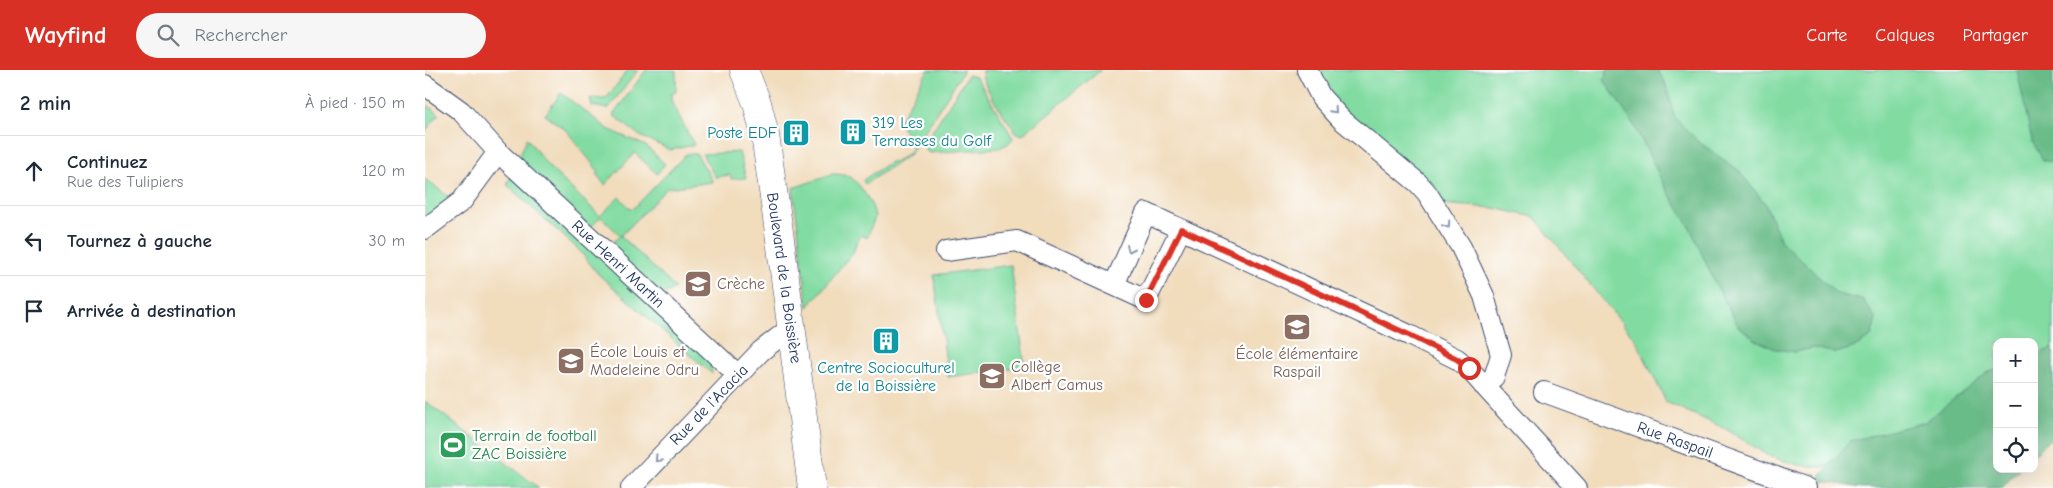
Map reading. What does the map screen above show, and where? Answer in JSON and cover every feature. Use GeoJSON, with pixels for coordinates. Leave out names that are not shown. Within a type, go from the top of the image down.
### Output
{"type":"FeatureCollection","features":[{"type":"Feature","properties":{"kind":"main road","name":"Boulevard de la Boissière"},"geometry":{"type":"LineString","coordinates":[[745,70],[757,103],[765,135],[792,327],[811,488]]}},
{"type":"Feature","properties":{"kind":"street"},"geometry":{"type":"LineString","coordinates":[[1307,70],[1321,97],[1341,119],[1418,183],[1427,193],[1461,247],[1484,296],[1501,355],[1494,378],[1483,385]]}},
{"type":"Feature","properties":{"kind":"street","name":"Rue Henri Martin"},"geometry":{"type":"LineString","coordinates":[[425,85],[461,111],[498,152],[738,375]]}},
{"type":"Feature","properties":{"kind":"street"},"geometry":{"type":"LineString","coordinates":[[425,229],[462,201],[498,152]]}},
{"type":"Feature","properties":{"kind":"street"},"geometry":{"type":"LineString","coordinates":[[1114,285],[1146,213],[1457,359],[1469,368],[1577,488]]}},
{"type":"Feature","properties":{"kind":"street"},"geometry":{"type":"LineString","coordinates":[[946,251],[1017,241],[1146,300],[1181,229]]}},
{"type":"Feature","properties":{"kind":"street","name":"Rue de l'Acacia"},"geometry":{"type":"LineString","coordinates":[[631,488],[761,351],[792,327]]}},
{"type":"Feature","properties":{"kind":"street","name":"Rue Raspail"},"geometry":{"type":"LineString","coordinates":[[1544,392],[1806,488]]}},
{"type":"Feature","properties":{"kind":"green space"},"geometry":{"type":"Polygon","coordinates":[[[628,70],[638,70],[608,109],[592,106],[590,98],[606,99],[628,70]]]}},
{"type":"Feature","properties":{"kind":"green space"},"geometry":{"type":"Polygon","coordinates":[[[646,70],[676,70],[676,91],[671,93],[671,100],[694,145],[670,150],[640,136],[613,115],[646,70]]]}},
{"type":"Feature","properties":{"kind":"green space"},"geometry":{"type":"Polygon","coordinates":[[[928,70],[964,70],[909,155],[865,184],[863,180],[890,162],[895,162],[910,152],[912,142],[898,123],[928,70]]]}},
{"type":"Feature","properties":{"kind":"green space"},"geometry":{"type":"Polygon","coordinates":[[[982,70],[1101,70],[1022,135],[1016,132],[995,102],[985,84],[982,70]]]}},
{"type":"Feature","properties":{"kind":"green space"},"geometry":{"type":"Polygon","coordinates":[[[1313,70],[2015,70],[2053,100],[2053,397],[2038,405],[2038,338],[1993,338],[1993,439],[1875,463],[1820,467],[1798,465],[1769,456],[1724,428],[1666,402],[1636,340],[1534,217],[1494,208],[1438,204],[1342,114],[1313,70]]]}},
{"type":"Feature","properties":{"kind":"green space"},"geometry":{"type":"Polygon","coordinates":[[[1608,70],[1657,70],[1665,82],[1675,118],[1699,142],[1738,170],[1765,203],[1781,241],[1837,294],[1863,300],[1876,319],[1871,337],[1853,348],[1836,353],[1813,348],[1795,352],[1775,349],[1756,340],[1738,326],[1714,281],[1689,225],[1665,187],[1635,127],[1604,80],[1608,70]]]}},
{"type":"Feature","properties":{"kind":"green space"},"geometry":{"type":"Polygon","coordinates":[[[2017,70],[2053,70],[2053,163],[2043,160],[2032,141],[2017,70]]]}},
{"type":"Feature","properties":{"kind":"green space"},"geometry":{"type":"Polygon","coordinates":[[[968,75],[976,77],[1013,138],[1008,144],[999,148],[929,153],[925,150],[925,142],[968,75]]]}},
{"type":"Feature","properties":{"kind":"green space"},"geometry":{"type":"Polygon","coordinates":[[[561,93],[608,129],[646,146],[665,164],[657,174],[635,153],[605,185],[597,175],[599,172],[566,130],[545,115],[561,93]]]}},
{"type":"Feature","properties":{"kind":"green space"},"geometry":{"type":"Polygon","coordinates":[[[425,103],[439,114],[425,132],[425,103]]]}},
{"type":"Feature","properties":{"kind":"green space"},"geometry":{"type":"Polygon","coordinates":[[[527,138],[548,166],[600,216],[619,197],[632,210],[686,154],[697,154],[713,182],[667,188],[621,236],[675,288],[661,296],[609,247],[620,235],[601,217],[590,228],[518,159],[527,138]]]}},
{"type":"Feature","properties":{"kind":"green space"},"geometry":{"type":"Polygon","coordinates":[[[739,152],[746,178],[731,179],[730,175],[715,177],[702,154],[739,152]]]}},
{"type":"Feature","properties":{"kind":"green space"},"geometry":{"type":"Polygon","coordinates":[[[833,174],[849,177],[856,182],[870,202],[875,217],[867,238],[862,235],[856,243],[854,251],[808,307],[793,188],[833,174]]]}},
{"type":"Feature","properties":{"kind":"green space"},"geometry":{"type":"Polygon","coordinates":[[[511,176],[711,358],[712,374],[598,274],[579,250],[507,185],[511,176]]]}},
{"type":"Feature","properties":{"kind":"green space"},"geometry":{"type":"Polygon","coordinates":[[[425,179],[453,200],[425,222],[425,179]]]}},
{"type":"Feature","properties":{"kind":"green space"},"geometry":{"type":"Polygon","coordinates":[[[1011,265],[1025,367],[948,377],[934,275],[1011,265]]]}},
{"type":"Feature","properties":{"kind":"green space"},"geometry":{"type":"Polygon","coordinates":[[[2053,348],[2053,436],[2038,451],[2038,383],[2038,354],[2053,348]]]}},
{"type":"Feature","properties":{"kind":"green space"},"geometry":{"type":"Polygon","coordinates":[[[1993,371],[1993,473],[2015,473],[2002,488],[1861,488],[1817,480],[1850,441],[1925,422],[1987,373],[1993,371]]]}},
{"type":"Feature","properties":{"kind":"green space","name":"Terrain de football ZAC Boissière"},"geometry":{"type":"Polygon","coordinates":[[[425,401],[539,488],[425,488],[425,401]]]}},
{"type":"Feature","properties":{"kind":"place","name":"319 Les Terrasses du Golf"},"geometry":{"type":"Point","coordinates":[853,132]}},
{"type":"Feature","properties":{"kind":"place","name":"Poste EDF"},"geometry":{"type":"Point","coordinates":[796,133]}},
{"type":"Feature","properties":{"kind":"place","name":"Crèche"},"geometry":{"type":"Point","coordinates":[698,284]}},
{"type":"Feature","properties":{"kind":"place","name":"École élémentaire Raspail"},"geometry":{"type":"Point","coordinates":[1297,327]}},
{"type":"Feature","properties":{"kind":"place","name":"Centre Socioculturel de la Boissière"},"geometry":{"type":"Point","coordinates":[886,341]}},
{"type":"Feature","properties":{"kind":"place","name":"École Louis et Madeleine Odru"},"geometry":{"type":"Point","coordinates":[571,361]}},
{"type":"Feature","properties":{"kind":"place","name":"Collège Albert Camus"},"geometry":{"type":"Point","coordinates":[992,376]}},
{"type":"Feature","properties":{"kind":"place","name":"Terrain de football ZAC Boissière"},"geometry":{"type":"Point","coordinates":[453,445]}},
{"type":"Feature","properties":{"kind":"route"},"geometry":{"type":"LineString","coordinates":[[1146,300],[1181,229],[1409,335],[1457,359],[1469,368]]}}]}
